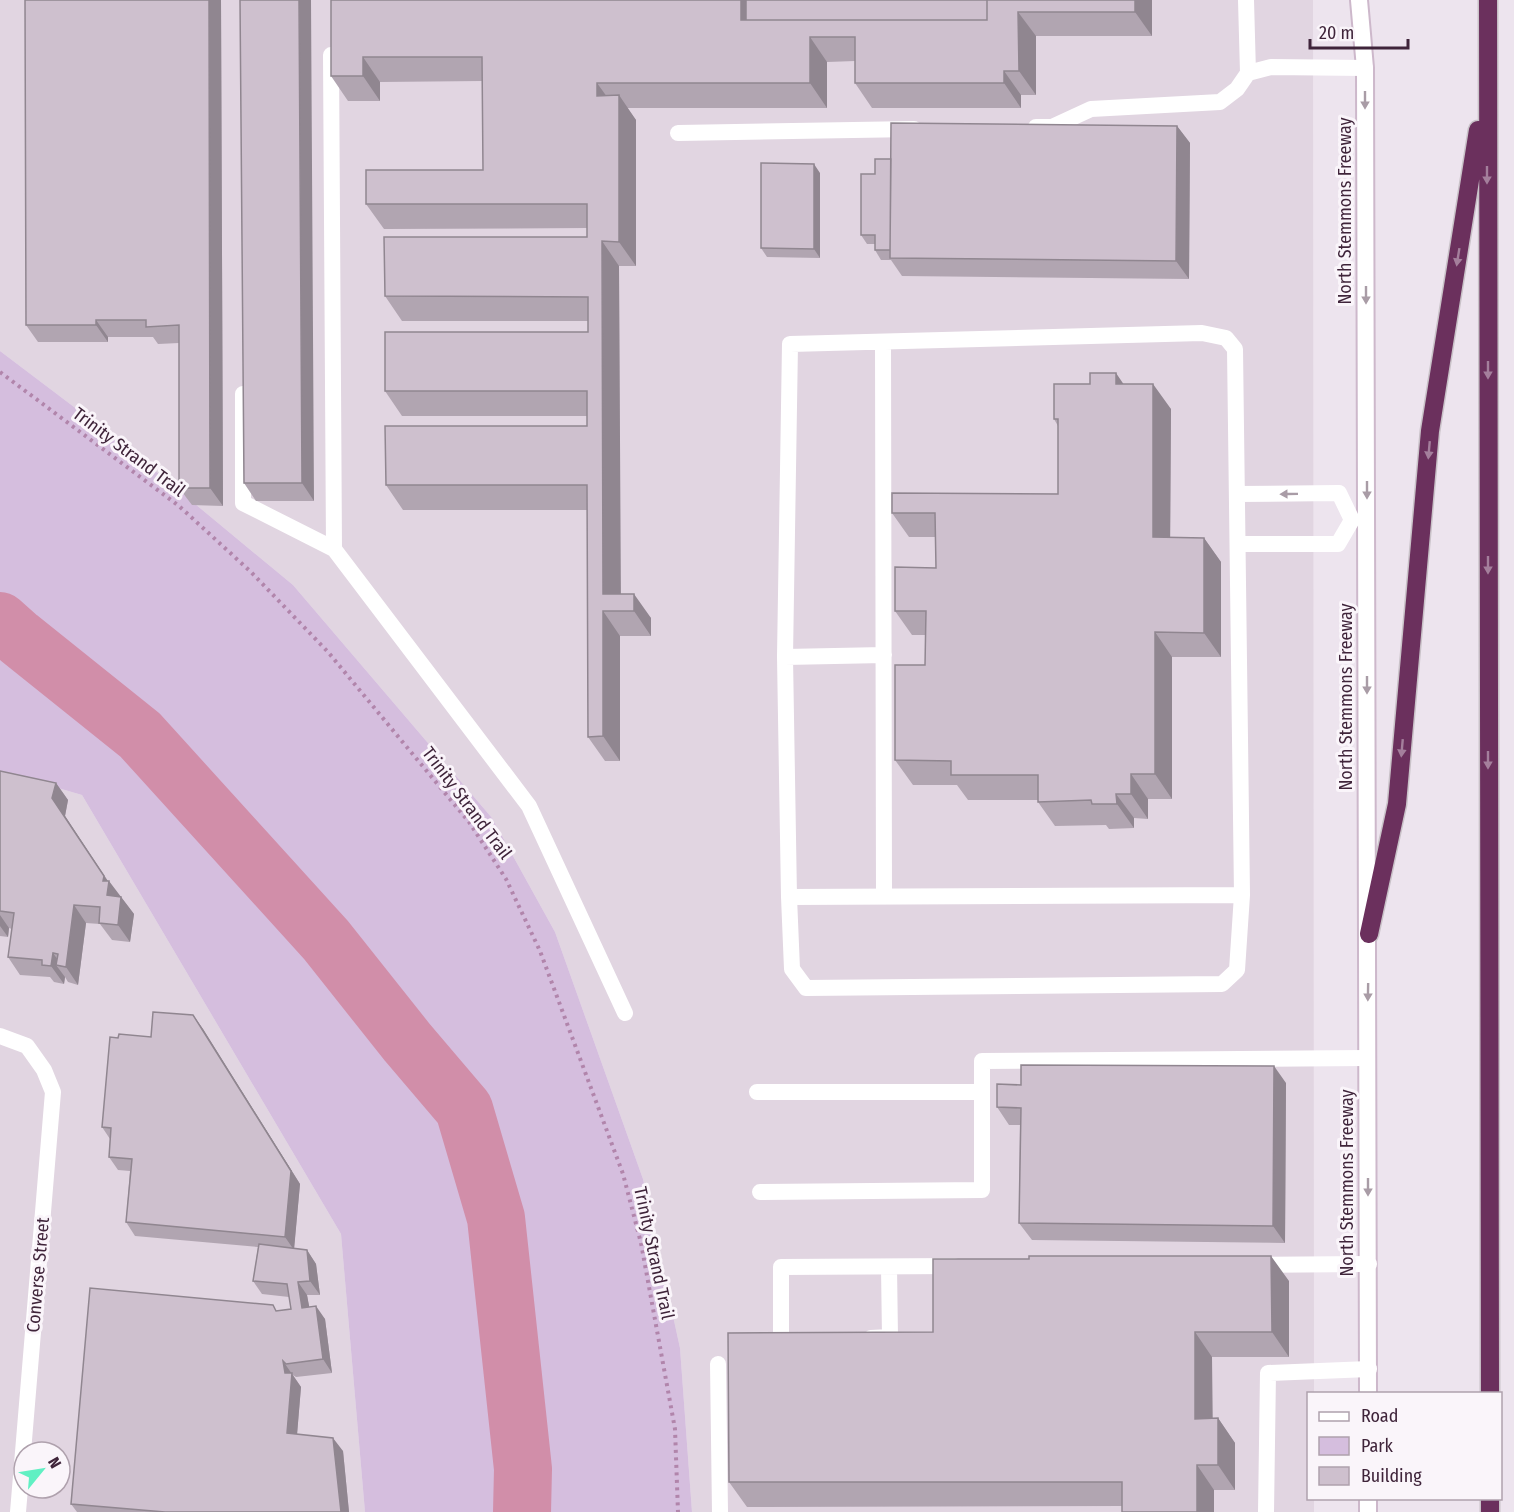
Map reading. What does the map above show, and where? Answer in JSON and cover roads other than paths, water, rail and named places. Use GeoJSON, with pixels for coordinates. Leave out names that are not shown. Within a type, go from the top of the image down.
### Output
{"type":"FeatureCollection","features":[{"type":"Feature","properties":{"kind":"highway"},"geometry":{"type":"LineString","coordinates":[[1488,0],[1490,1392]]}},
{"type":"Feature","properties":{"kind":"highway"},"geometry":{"type":"LineString","coordinates":[[1369,934],[1397,804],[1430,431],[1487,75]]}},
{"type":"Feature","properties":{"kind":"main road"},"geometry":{"type":"LineString","coordinates":[[1017,127],[1052,127],[1091,109],[1220,102],[1238,89],[1248,72],[1246,0]]}},
{"type":"Feature","properties":{"kind":"main road","name":"North Stemmons Freeway"},"geometry":{"type":"LineString","coordinates":[[1359,0],[1365,68],[1359,520],[1369,934],[1368,1392]]}},
{"type":"Feature","properties":{"kind":"main road"},"geometry":{"type":"LineString","coordinates":[[331,36],[334,549]]}},
{"type":"Feature","properties":{"kind":"main road"},"geometry":{"type":"LineString","coordinates":[[1248,72],[1271,67],[1365,68]]}},
{"type":"Feature","properties":{"kind":"main road"},"geometry":{"type":"LineString","coordinates":[[678,133],[935,129]]}},
{"type":"Feature","properties":{"kind":"main road"},"geometry":{"type":"LineString","coordinates":[[1202,333],[1226,338],[1235,349],[1237,494],[1242,895],[1237,970],[1222,984],[806,988],[792,969],[789,897],[785,657],[790,344],[1202,333]]}},
{"type":"Feature","properties":{"kind":"main road"},"geometry":{"type":"LineString","coordinates":[[884,342],[884,896]]}},
{"type":"Feature","properties":{"kind":"main road"},"geometry":{"type":"LineString","coordinates":[[243,383],[243,502],[334,549],[529,806],[625,1013]]}},
{"type":"Feature","properties":{"kind":"main road"},"geometry":{"type":"LineString","coordinates":[[1237,494],[1339,493],[1359,520],[1338,544],[1238,544]]}},
{"type":"Feature","properties":{"kind":"main road"},"geometry":{"type":"LineString","coordinates":[[785,657],[884,655]]}},
{"type":"Feature","properties":{"kind":"main road"},"geometry":{"type":"LineString","coordinates":[[789,897],[1242,895]]}},
{"type":"Feature","properties":{"kind":"main road","name":"Converse Street"},"geometry":{"type":"LineString","coordinates":[[0,1036],[27,1046],[44,1070],[53,1092],[18,1512]]}},
{"type":"Feature","properties":{"kind":"main road"},"geometry":{"type":"LineString","coordinates":[[760,1192],[982,1190],[982,1061],[1367,1058]]}},
{"type":"Feature","properties":{"kind":"main road"},"geometry":{"type":"LineString","coordinates":[[756,1092],[982,1092]]}},
{"type":"Feature","properties":{"kind":"main road"},"geometry":{"type":"LineString","coordinates":[[1237,1265],[1368,1264]]}},
{"type":"Feature","properties":{"kind":"main road"},"geometry":{"type":"LineString","coordinates":[[814,1340],[781,1341],[781,1267],[973,1266]]}},
{"type":"Feature","properties":{"kind":"main road"},"geometry":{"type":"LineString","coordinates":[[857,1338],[890,1337],[889,1267]]}},
{"type":"Feature","properties":{"kind":"main road"},"geometry":{"type":"LineString","coordinates":[[718,1364],[720,1512]]}},
{"type":"Feature","properties":{"kind":"main road"},"geometry":{"type":"LineString","coordinates":[[1266,1512],[1268,1373],[1368,1370]]}},
{"type":"Feature","properties":{"kind":"waterway"},"geometry":{"type":"LineString","coordinates":[[0,621],[140,735],[326,940],[464,1109],[496,1218],[523,1469],[522,1512]]}}]}
